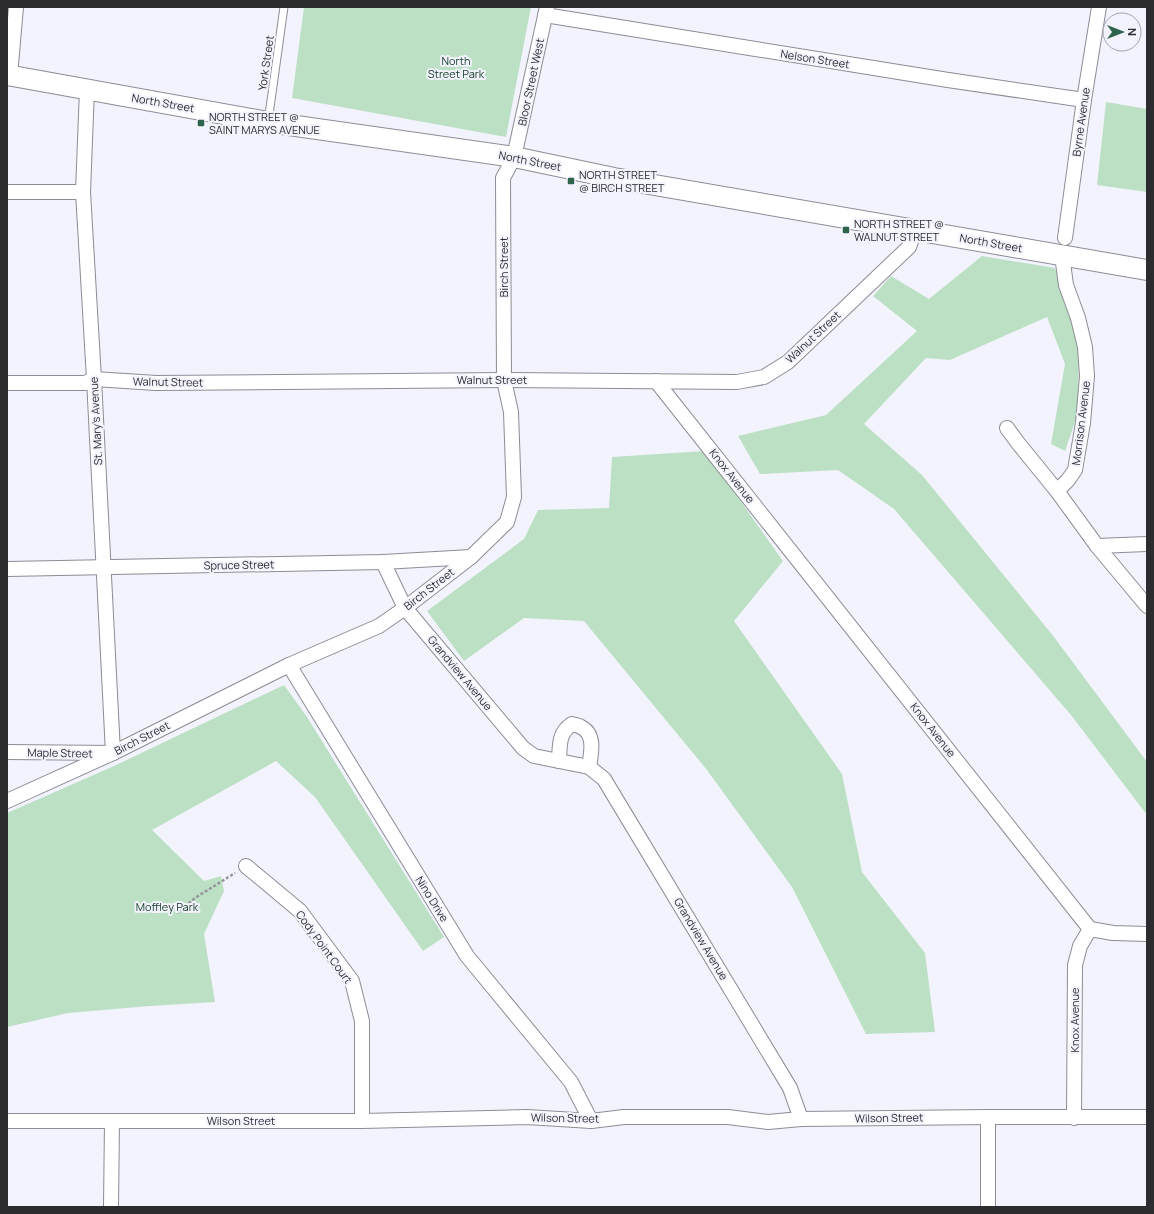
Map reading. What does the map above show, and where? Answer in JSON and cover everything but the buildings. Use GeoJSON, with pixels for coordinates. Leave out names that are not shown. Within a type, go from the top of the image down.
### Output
{"type":"FeatureCollection","features":[{"type":"Feature","properties":{"kind":"main road","name":"North Street"},"geometry":{"type":"LineString","coordinates":[[8,75],[268,122],[514,157],[614,178],[915,230],[1064,246],[1147,270]]}},
{"type":"Feature","properties":{"kind":"street"},"geometry":{"type":"LineString","coordinates":[[8,75],[16,7]]}},
{"type":"Feature","properties":{"kind":"street","name":"Byrne Avenue"},"geometry":{"type":"LineString","coordinates":[[1064,246],[1084,100],[1099,7]]}},
{"type":"Feature","properties":{"kind":"street","name":"Nelson Street"},"geometry":{"type":"LineString","coordinates":[[546,11],[940,79],[1084,100]]}},
{"type":"Feature","properties":{"kind":"street","name":"Bloor Street West"},"geometry":{"type":"LineString","coordinates":[[514,157],[546,11]]}},
{"type":"Feature","properties":{"kind":"street","name":"St. Mary's Avenue"},"geometry":{"type":"LineString","coordinates":[[87,89],[83,192],[113,753]]}},
{"type":"Feature","properties":{"kind":"street","name":"Birch Street"},"geometry":{"type":"LineString","coordinates":[[7,801],[113,753],[289,665],[379,626],[471,556],[507,522],[514,497],[511,412],[504,380],[503,178],[514,157]]}},
{"type":"Feature","properties":{"kind":"street"},"geometry":{"type":"LineString","coordinates":[[7,192],[83,192]]}},
{"type":"Feature","properties":{"kind":"street","name":"Walnut Street"},"geometry":{"type":"LineString","coordinates":[[7,383],[85,383],[94,379],[156,383],[504,380],[737,382],[764,377],[788,362],[909,247],[915,230]]}},
{"type":"Feature","properties":{"kind":"street","name":"Morrison Avenue"},"geometry":{"type":"LineString","coordinates":[[1057,491],[1075,470],[1083,423],[1087,376],[1085,347],[1078,318],[1066,285],[1064,246]]}},
{"type":"Feature","properties":{"kind":"street","name":"Knox Avenue"},"geometry":{"type":"LineString","coordinates":[[656,381],[1090,929],[1080,946],[1075,965],[1074,1118]]}},
{"type":"Feature","properties":{"kind":"street"},"geometry":{"type":"LineString","coordinates":[[1007,428],[1057,491],[1097,546],[1147,606]]}},
{"type":"Feature","properties":{"kind":"street"},"geometry":{"type":"LineString","coordinates":[[1097,546],[1147,544]]}},
{"type":"Feature","properties":{"kind":"street","name":"Spruce Street"},"geometry":{"type":"LineString","coordinates":[[7,569],[383,562],[471,556]]}},
{"type":"Feature","properties":{"kind":"street","name":"Grandview Avenue"},"geometry":{"type":"LineString","coordinates":[[383,562],[404,608],[522,748],[534,756],[589,767],[604,779],[790,1088],[801,1119]]}},
{"type":"Feature","properties":{"kind":"street","name":"Nino Drive"},"geometry":{"type":"LineString","coordinates":[[289,665],[467,956],[571,1082],[591,1121]]}},
{"type":"Feature","properties":{"kind":"street"},"geometry":{"type":"LineString","coordinates":[[559,761],[562,734],[566,728],[572,724],[581,727],[590,737],[592,752],[589,767]]}},
{"type":"Feature","properties":{"kind":"street","name":"Maple Street"},"geometry":{"type":"LineString","coordinates":[[7,752],[113,753]]}},
{"type":"Feature","properties":{"kind":"street","name":"Cody Point Court"},"geometry":{"type":"LineString","coordinates":[[246,866],[300,911],[352,980],[362,1021],[362,1121]]}},
{"type":"Feature","properties":{"kind":"street"},"geometry":{"type":"LineString","coordinates":[[1090,929],[1113,933],[1147,934]]}},
{"type":"Feature","properties":{"kind":"street","name":"Wilson Street"},"geometry":{"type":"LineString","coordinates":[[7,1121],[362,1121],[528,1118],[591,1121],[624,1117],[728,1117],[768,1122],[801,1119],[1147,1117]]}},
{"type":"Feature","properties":{"kind":"street"},"geometry":{"type":"LineString","coordinates":[[988,1117],[988,1207]]}},
{"type":"Feature","properties":{"kind":"street"},"geometry":{"type":"LineString","coordinates":[[111,1207],[112,1121]]}},
{"type":"Feature","properties":{"kind":"lane","name":"York Street"},"geometry":{"type":"LineString","coordinates":[[268,122],[284,7]]}},
{"type":"Feature","properties":{"kind":"path"},"geometry":{"type":"LineString","coordinates":[[177,913],[195,898],[246,866]]}},
{"type":"Feature","properties":{"kind":"green space","name":"North Street Park"},"geometry":{"type":"Polygon","coordinates":[[[304,7],[531,7],[506,137],[292,98],[304,7]]]}},
{"type":"Feature","properties":{"kind":"green space"},"geometry":{"type":"Polygon","coordinates":[[[1106,102],[1147,109],[1147,192],[1097,185],[1106,102]]]}},
{"type":"Feature","properties":{"kind":"green space"},"geometry":{"type":"Polygon","coordinates":[[[982,256],[1055,268],[1080,333],[1077,416],[1065,451],[1051,444],[1065,364],[1047,317],[950,360],[926,358],[864,424],[922,475],[1054,637],[1147,762],[1147,815],[1071,715],[894,509],[838,470],[760,474],[738,436],[826,415],[917,331],[873,296],[891,276],[929,299],[982,256]]]}},
{"type":"Feature","properties":{"kind":"green space"},"geometry":{"type":"Polygon","coordinates":[[[705,451],[783,561],[734,621],[842,774],[862,872],[925,953],[935,1032],[866,1034],[792,887],[707,770],[584,621],[524,618],[464,661],[427,611],[524,539],[538,510],[609,508],[612,457],[705,451]]]}},
{"type":"Feature","properties":{"kind":"green space","name":"Moffley Park"},"geometry":{"type":"Polygon","coordinates":[[[284,685],[307,717],[444,937],[423,951],[315,797],[276,761],[152,830],[204,881],[221,876],[224,891],[204,934],[215,1002],[68,1013],[7,1027],[7,813],[114,766],[284,685]]]}},
{"type":"Feature","properties":{"kind":"place","name":"NORTH STREET @ SAINT MARYS AVENUE"},"geometry":{"type":"Point","coordinates":[201,123]}},
{"type":"Feature","properties":{"kind":"place","name":"NORTH STREET @ BIRCH STREET"},"geometry":{"type":"Point","coordinates":[571,181]}},
{"type":"Feature","properties":{"kind":"place","name":"NORTH STREET @ WALNUT STREET"},"geometry":{"type":"Point","coordinates":[846,230]}}]}
